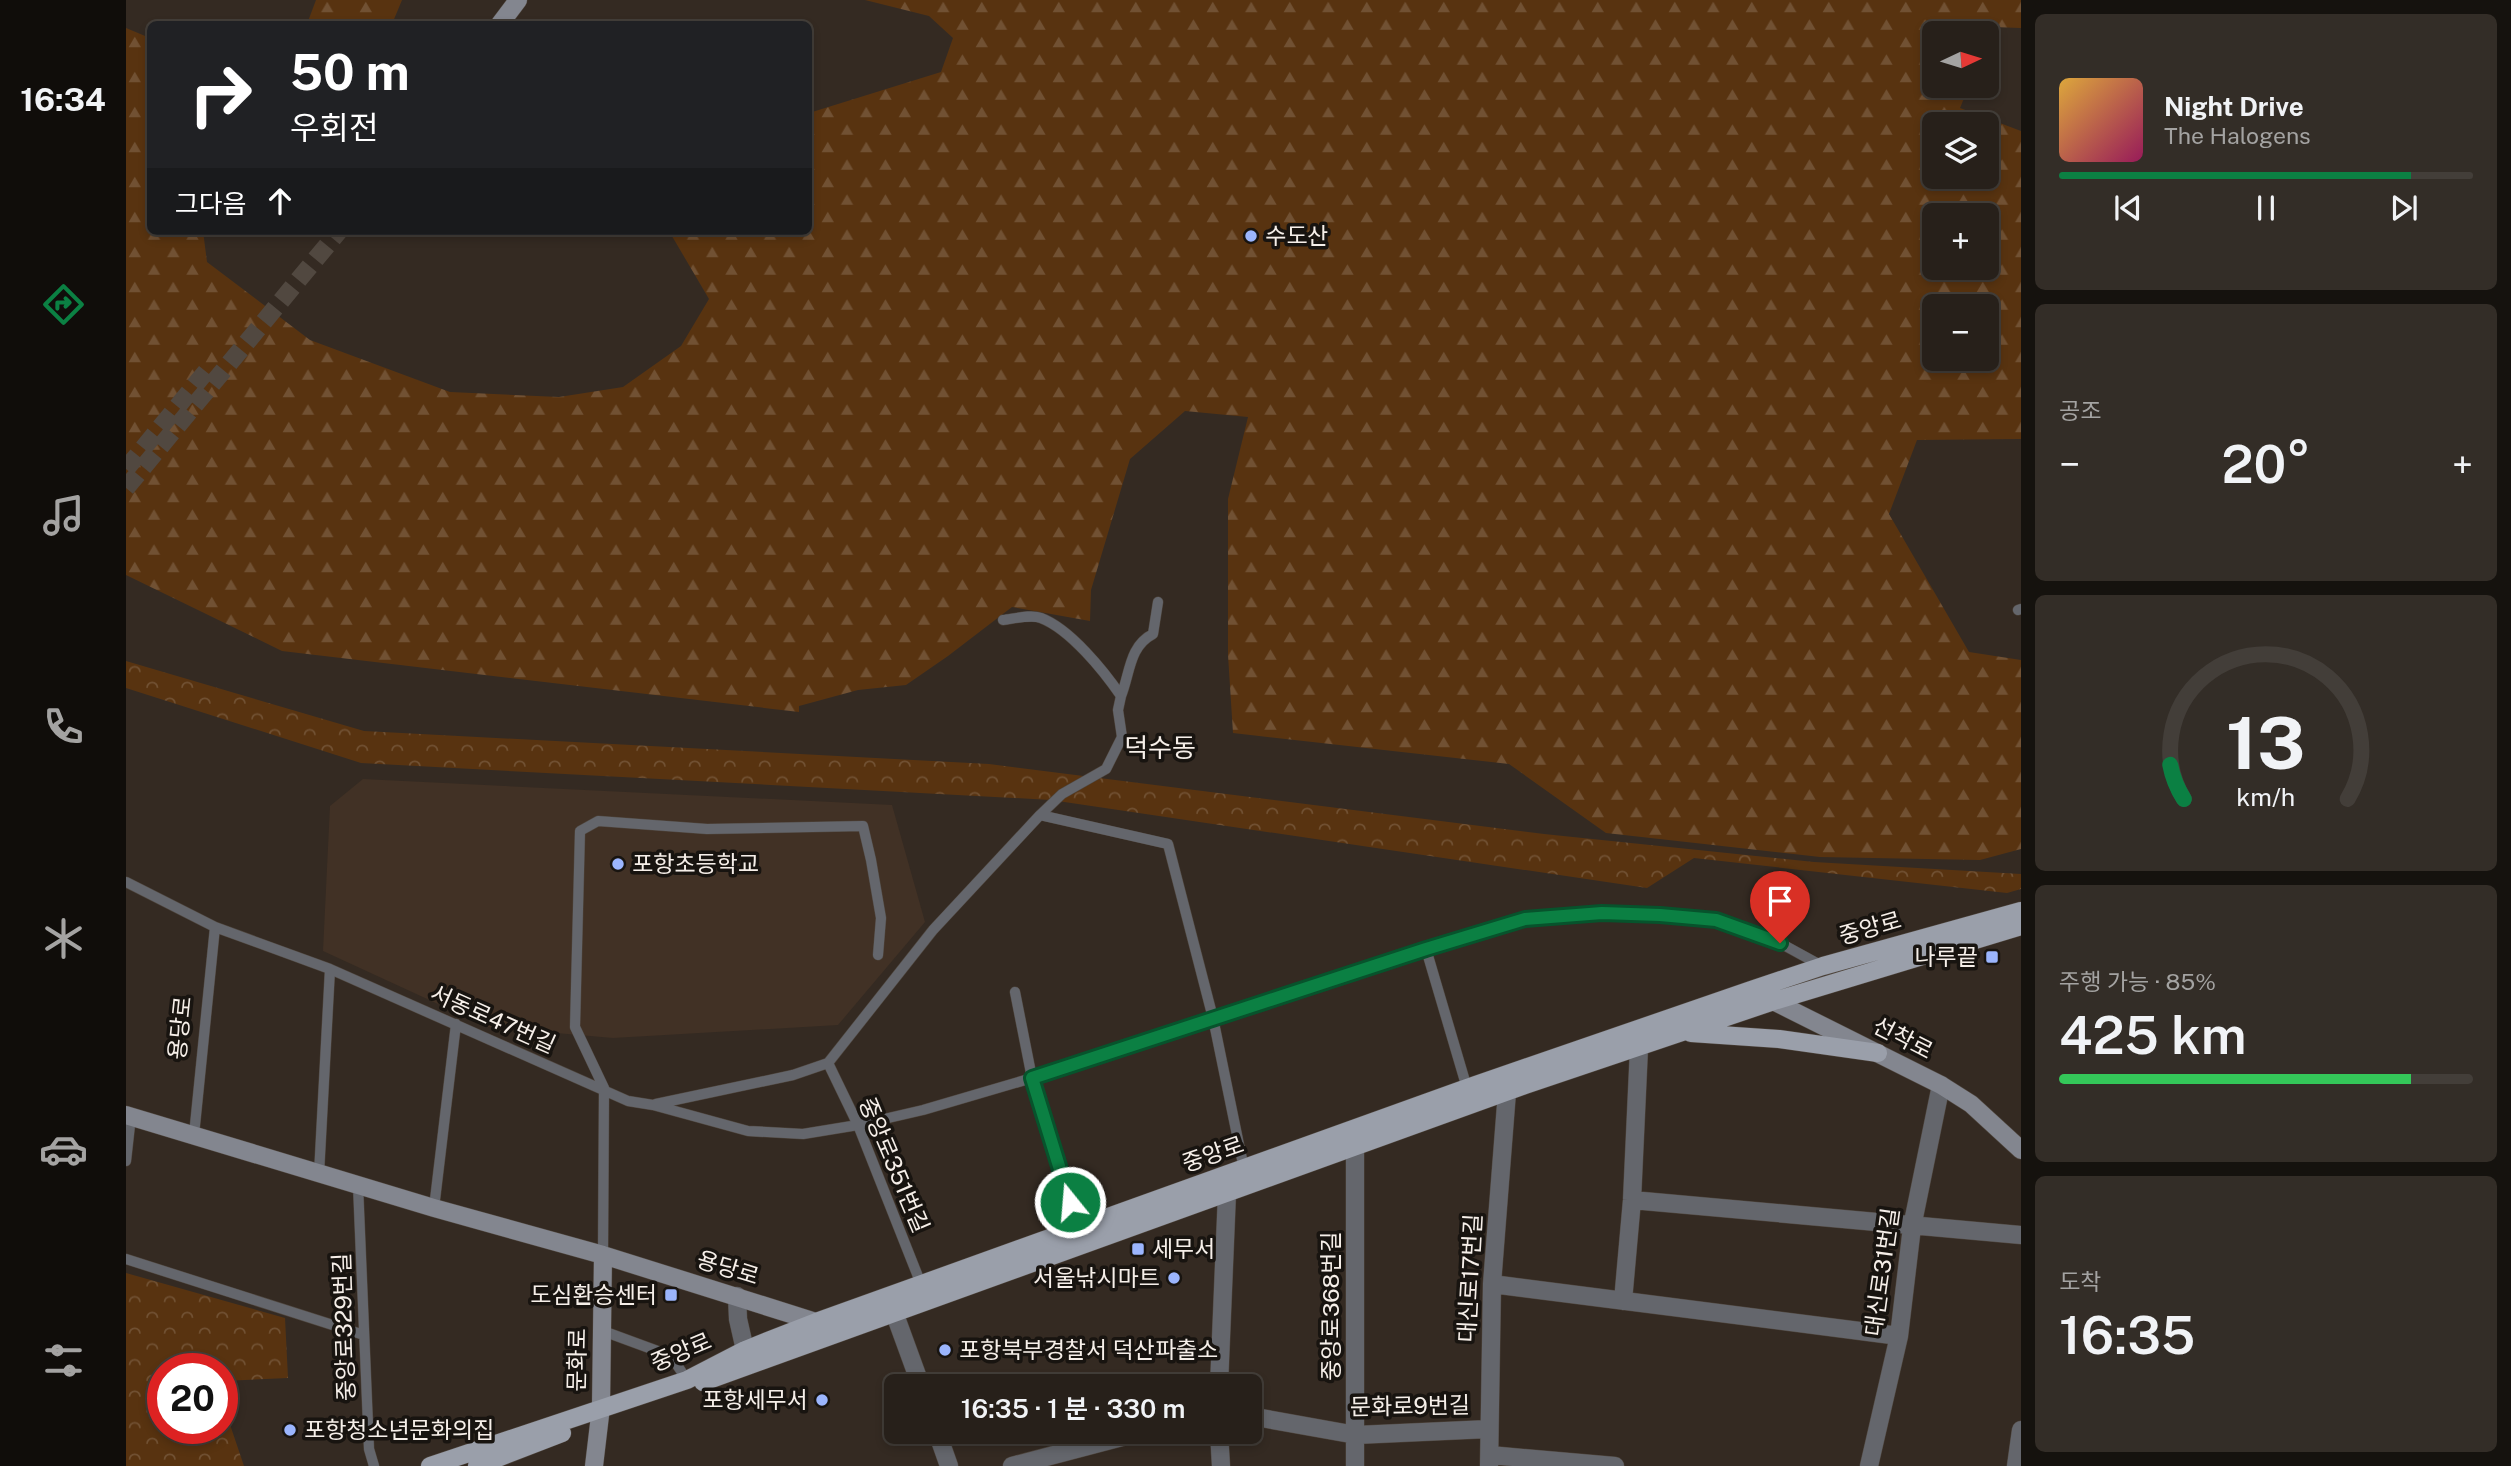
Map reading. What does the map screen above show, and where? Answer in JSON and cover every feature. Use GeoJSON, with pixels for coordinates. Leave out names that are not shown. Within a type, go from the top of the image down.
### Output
{"type":"FeatureCollection","features":[{"type":"Feature","properties":{"kind":"main road"},"geometry":{"type":"LineString","coordinates":[[502,21],[518,0]]}},
{"type":"Feature","properties":{"kind":"main road"},"geometry":{"type":"LineString","coordinates":[[511,21],[526,0]]}},
{"type":"Feature","properties":{"kind":"main road","name":"중앙로"},"geometry":{"type":"LineString","coordinates":[[477,1466],[600,1413],[687,1380],[745,1350],[1078,1227],[1751,990],[1823,966],[2021,911]]}},
{"type":"Feature","properties":{"kind":"main road","name":"중앙로"},"geometry":{"type":"LineString","coordinates":[[430,1466],[834,1336],[1355,1146],[1774,1001],[2021,926]]}},
{"type":"Feature","properties":{"kind":"main road","name":"선착로"},"geometry":{"type":"LineString","coordinates":[[1751,990],[1941,1085],[1971,1104],[2021,1150]]}},
{"type":"Feature","properties":{"kind":"main road"},"geometry":{"type":"LineString","coordinates":[[1684,1032],[1779,1039],[1878,1053]]}},
{"type":"Feature","properties":{"kind":"main road","name":"용당로"},"geometry":{"type":"LineString","coordinates":[[128,1116],[737,1296],[816,1322],[834,1336]]}},
{"type":"Feature","properties":{"kind":"main road","name":"문화로"},"geometry":{"type":"LineString","coordinates":[[594,1466],[600,1413],[603,1255]]}},
{"type":"Feature","properties":{"kind":"street"},"geometry":{"type":"LineString","coordinates":[[1623,1301],[1632,1199],[1639,1048]]}},
{"type":"Feature","properties":{"kind":"street","name":"대신로31번길"},"geometry":{"type":"LineString","coordinates":[[1869,1466],[1899,1336],[1912,1227],[1941,1085]]}},
{"type":"Feature","properties":{"kind":"street","name":"대신로17번길"},"geometry":{"type":"LineString","coordinates":[[1489,1461],[1492,1284],[1507,1092]]}},
{"type":"Feature","properties":{"kind":"street","name":"중앙로368번길"},"geometry":{"type":"LineString","coordinates":[[1355,1146],[1355,1466]]}},
{"type":"Feature","properties":{"kind":"street"},"geometry":{"type":"LineString","coordinates":[[1219,1374],[1227,1193]]}},
{"type":"Feature","properties":{"kind":"street"},"geometry":{"type":"LineString","coordinates":[[1632,1199],[2021,1235]]}},
{"type":"Feature","properties":{"kind":"street"},"geometry":{"type":"LineString","coordinates":[[1492,1284],[1899,1336]]}},
{"type":"Feature","properties":{"kind":"street"},"geometry":{"type":"LineString","coordinates":[[737,1296],[738,1319],[745,1350]]}},
{"type":"Feature","properties":{"kind":"street"},"geometry":{"type":"LineString","coordinates":[[894,1312],[917,1374]]}},
{"type":"Feature","properties":{"kind":"street","name":"문화로9번길"},"geometry":{"type":"LineString","coordinates":[[1262,1418],[1356,1435],[1489,1429]]}},
{"type":"Feature","properties":{"kind":"street"},"geometry":{"type":"LineString","coordinates":[[2016,1466],[2021,1430]]}},
{"type":"Feature","properties":{"kind":"street"},"geometry":{"type":"LineString","coordinates":[[941,1444],[949,1466]]}},
{"type":"Feature","properties":{"kind":"street"},"geometry":{"type":"LineString","coordinates":[[1012,1466],[1095,1444]]}},
{"type":"Feature","properties":{"kind":"street"},"geometry":{"type":"LineString","coordinates":[[1220,1444],[1221,1466]]}},
{"type":"Feature","properties":{"kind":"street"},"geometry":{"type":"LineString","coordinates":[[1489,1461],[1615,1466]]}},
{"type":"Feature","properties":{"kind":"lane"},"geometry":{"type":"LineString","coordinates":[[653,1105],[793,1075],[828,1063],[933,930],[1040,815],[1062,794],[1107,769],[1122,737],[1118,710],[1132,657],[1141,641],[1153,634],[1158,602]]}},
{"type":"Feature","properties":{"kind":"lane"},"geometry":{"type":"LineString","coordinates":[[1003,620],[1039,616],[1056,627],[1104,670],[1121,696]]}},
{"type":"Feature","properties":{"kind":"lane"},"geometry":{"type":"LineString","coordinates":[[1040,815],[1168,844],[1213,1018],[1244,1169]]}},
{"type":"Feature","properties":{"kind":"lane"},"geometry":{"type":"LineString","coordinates":[[603,1255],[604,1088],[575,1027],[580,831],[598,821],[707,829],[863,826],[872,860],[881,918],[877,955]]}},
{"type":"Feature","properties":{"kind":"lane","name":"서동로47번길"},"geometry":{"type":"LineString","coordinates":[[126,882],[215,927],[330,969],[604,1088],[628,1101],[653,1105],[748,1131],[803,1134],[923,1110],[1032,1078],[1525,919],[1602,913],[1716,920],[1780,943],[1823,966]]}},
{"type":"Feature","properties":{"kind":"lane","name":"용당로"},"geometry":{"type":"LineString","coordinates":[[194,1135],[215,927]]}},
{"type":"Feature","properties":{"kind":"lane"},"geometry":{"type":"LineString","coordinates":[[1426,949],[1467,1088]]}},
{"type":"Feature","properties":{"kind":"lane"},"geometry":{"type":"LineString","coordinates":[[319,1174],[330,969]]}},
{"type":"Feature","properties":{"kind":"lane"},"geometry":{"type":"LineString","coordinates":[[1015,992],[1032,1078],[1078,1227]]}},
{"type":"Feature","properties":{"kind":"lane"},"geometry":{"type":"LineString","coordinates":[[433,1208],[456,1024]]}},
{"type":"Feature","properties":{"kind":"lane","name":"중앙로351번길"},"geometry":{"type":"LineString","coordinates":[[828,1063],[858,1125],[922,1284]]}},
{"type":"Feature","properties":{"kind":"lane"},"geometry":{"type":"LineString","coordinates":[[126,1161],[128,1116]]}},
{"type":"Feature","properties":{"kind":"lane","name":"중앙로329번길"},"geometry":{"type":"LineString","coordinates":[[358,1185],[369,1449],[374,1466]]}},
{"type":"Feature","properties":{"kind":"lane"},"geometry":{"type":"LineString","coordinates":[[126,1259],[364,1335]]}},
{"type":"Feature","properties":{"kind":"lane"},"geometry":{"type":"LineString","coordinates":[[603,1331],[671,1356],[687,1380]]}},
{"type":"Feature","properties":{"kind":"shaded area","name":"포항초등학교"},"geometry":{"type":"Polygon","coordinates":[[[363,779],[892,805],[925,922],[838,1025],[613,1038],[488,1027],[323,951],[330,806],[363,779]]]}},
{"type":"Feature","properties":{"kind":"green space"},"geometry":{"type":"Polygon","coordinates":[[[316,0],[402,0],[393,21],[308,21],[316,0]]]}},
{"type":"Feature","properties":{"kind":"green space"},"geometry":{"type":"Polygon","coordinates":[[[865,0],[2021,0],[2021,28],[1999,27],[1999,21],[1922,21],[1922,98],[1964,98],[1960,108],[1971,112],[1922,112],[1922,189],[1999,189],[1999,123],[2021,131],[2021,439],[1917,440],[1889,514],[1969,652],[2021,660],[2021,849],[1980,860],[1820,857],[1606,833],[1509,764],[1233,733],[1228,655],[1228,499],[1248,417],[1185,411],[1130,459],[1091,590],[1090,621],[1012,607],[906,685],[858,690],[799,706],[799,712],[282,651],[126,575],[126,28],[147,37],[147,235],[204,235],[207,262],[310,340],[450,392],[559,397],[623,387],[681,346],[709,299],[671,235],[812,235],[812,112],[941,72],[953,38],[929,16],[865,0]]]}},
{"type":"Feature","properties":{"kind":"green space"},"geometry":{"type":"Polygon","coordinates":[[[126,661],[364,731],[989,764],[1544,834],[1814,862],[2021,874],[2021,889],[2007,893],[1694,858],[1647,888],[1051,800],[361,763],[126,688],[126,661]]]}},
{"type":"Feature","properties":{"kind":"green space"},"geometry":{"type":"Polygon","coordinates":[[[126,1273],[285,1318],[288,1378],[238,1380],[238,1353],[147,1353],[147,1444],[237,1444],[244,1466],[126,1466],[126,1273]]]}},
{"type":"Feature","properties":{"kind":"tunnel"},"geometry":{"type":"LineString","coordinates":[[126,488],[336,235]]}},
{"type":"Feature","properties":{"kind":"tunnel"},"geometry":{"type":"LineString","coordinates":[[126,469],[209,368]]}},
{"type":"Feature","properties":{"kind":"place","name":"수도산"},"geometry":{"type":"Point","coordinates":[1251,236]}},
{"type":"Feature","properties":{"kind":"place","name":"포항초등학교"},"geometry":{"type":"Point","coordinates":[618,864]}},
{"type":"Feature","properties":{"kind":"place","name":"나루끝"},"geometry":{"type":"Point","coordinates":[1992,957]}},
{"type":"Feature","properties":{"kind":"place","name":"세무서"},"geometry":{"type":"Point","coordinates":[1138,1249]}},
{"type":"Feature","properties":{"kind":"place","name":"서울낚시마트"},"geometry":{"type":"Point","coordinates":[1174,1278]}},
{"type":"Feature","properties":{"kind":"place","name":"도심환승센터"},"geometry":{"type":"Point","coordinates":[671,1295]}},
{"type":"Feature","properties":{"kind":"place","name":"포항북부경찰서 덕산파출소"},"geometry":{"type":"Point","coordinates":[945,1350]}},
{"type":"Feature","properties":{"kind":"place","name":"포항세무서"},"geometry":{"type":"Point","coordinates":[822,1400]}},
{"type":"Feature","properties":{"kind":"place","name":"포항청소년문화의집"},"geometry":{"type":"Point","coordinates":[290,1430]}},
{"type":"Feature","properties":{"kind":"district","name":"덕수동"},"geometry":{"type":"Point","coordinates":[1160,748]}},
{"type":"Feature","properties":{"kind":"route"},"geometry":{"type":"LineString","coordinates":[[1070,1202],[1032,1078],[1525,919],[1602,913],[1716,920],[1780,943]]}}]}
